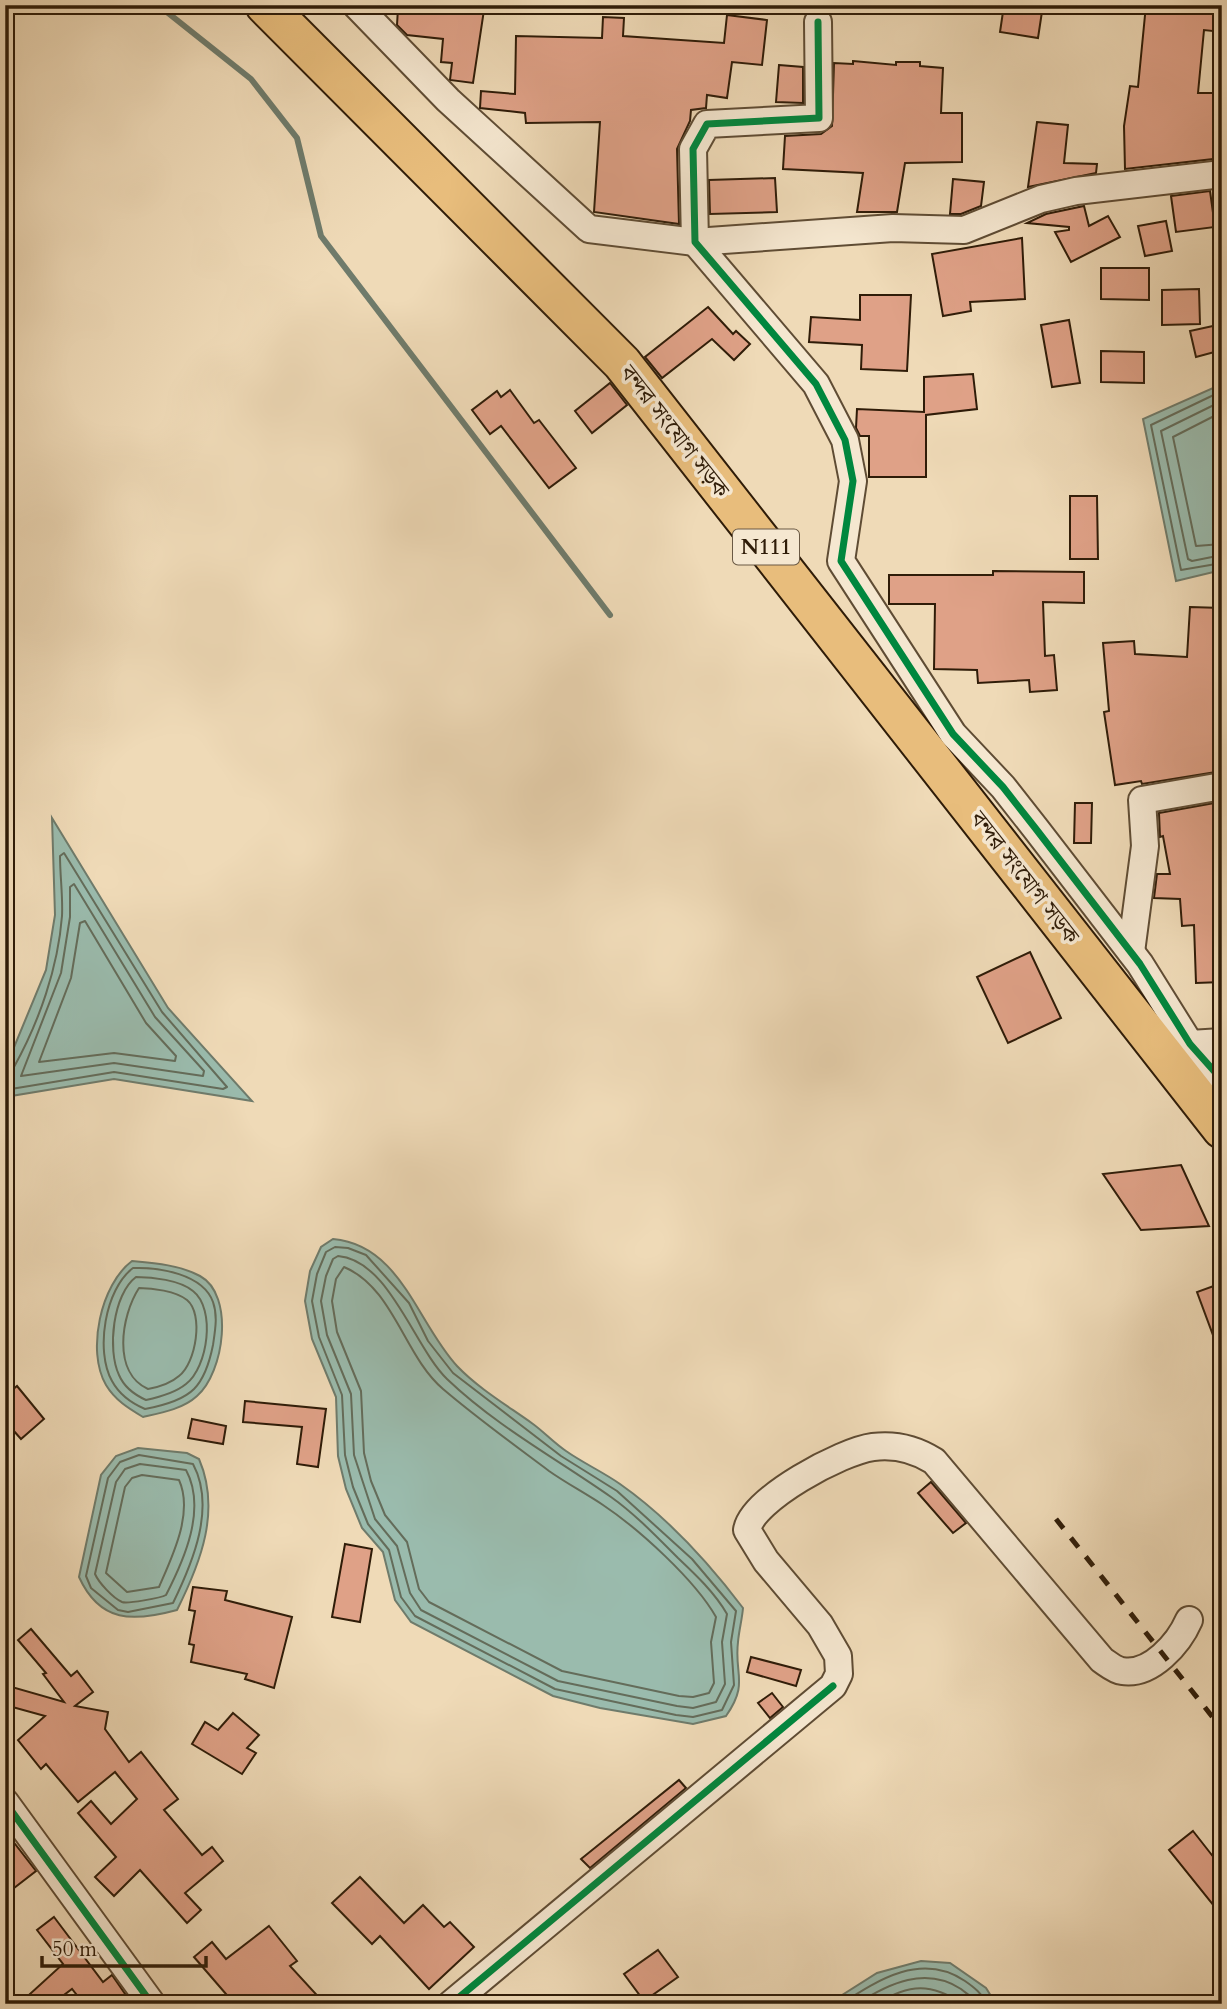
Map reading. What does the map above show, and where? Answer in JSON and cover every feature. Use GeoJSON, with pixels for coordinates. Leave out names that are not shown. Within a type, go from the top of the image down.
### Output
{"type":"FeatureCollection","features":[{"type":"Feature","properties":{"kind":"highway","name":"বন্দর সংযোগ সড়ক"},"geometry":{"type":"LineString","coordinates":[[265,5],[622,363],[1222,1129]]}},
{"type":"Feature","properties":{"kind":"street"},"geometry":{"type":"LineString","coordinates":[[356,5],[448,100],[589,229],[695,242],[893,228],[964,230],[1041,199],[1076,191],[1222,174]]}},
{"type":"Feature","properties":{"kind":"street"},"geometry":{"type":"LineString","coordinates":[[818,22],[819,118],[707,124],[693,149],[695,242],[816,384],[845,440],[853,481],[842,561],[849,573],[953,734],[1003,788],[1131,953],[1190,1044],[1222,1080]]}},
{"type":"Feature","properties":{"kind":"street"},"geometry":{"type":"LineString","coordinates":[[1131,953],[1145,846],[1142,800],[1222,786]]}},
{"type":"Feature","properties":{"kind":"street"},"geometry":{"type":"LineString","coordinates":[[1190,1044],[1222,1042]]}},
{"type":"Feature","properties":{"kind":"street"},"geometry":{"type":"LineString","coordinates":[[451,2004],[833,1686],[839,1674],[838,1656],[820,1625],[766,1560],[747,1531],[749,1521],[774,1497],[847,1453],[875,1446],[913,1448],[934,1461],[1102,1660],[1120,1671],[1149,1666],[1181,1637],[1189,1620]]}},
{"type":"Feature","properties":{"kind":"street"},"geometry":{"type":"LineString","coordinates":[[5,1802],[152,2004]]}},
{"type":"Feature","properties":{"kind":"water"},"geometry":{"type":"Polygon","coordinates":[[[1222,384],[1222,570],[1176,581],[1143,419],[1222,384]]]}},
{"type":"Feature","properties":{"kind":"water"},"geometry":{"type":"Polygon","coordinates":[[[52,818],[168,1008],[252,1101],[114,1079],[5,1097],[5,1069],[46,970],[55,915],[52,818]]]}},
{"type":"Feature","properties":{"kind":"water"},"geometry":{"type":"Polygon","coordinates":[[[333,1239],[356,1244],[375,1255],[392,1270],[457,1366],[484,1390],[562,1448],[637,1497],[671,1526],[716,1574],[743,1608],[737,1653],[739,1687],[726,1716],[693,1724],[600,1708],[553,1696],[411,1622],[395,1600],[383,1552],[362,1528],[346,1489],[338,1456],[336,1397],[312,1339],[305,1301],[310,1271],[321,1247],[333,1239]]]}},
{"type":"Feature","properties":{"kind":"water"},"geometry":{"type":"Polygon","coordinates":[[[132,1261],[175,1267],[200,1276],[211,1286],[222,1316],[219,1353],[206,1385],[197,1396],[185,1404],[143,1417],[113,1395],[100,1371],[97,1355],[97,1337],[105,1301],[112,1285],[132,1261]]]}},
{"type":"Feature","properties":{"kind":"water"},"geometry":{"type":"Polygon","coordinates":[[[138,1448],[187,1453],[199,1459],[208,1497],[208,1517],[194,1573],[177,1610],[132,1617],[108,1611],[97,1603],[79,1577],[101,1475],[116,1456],[138,1448]]]}},
{"type":"Feature","properties":{"kind":"water"},"geometry":{"type":"Polygon","coordinates":[[[921,1961],[950,1963],[986,1988],[996,2004],[828,2004],[877,1973],[921,1961]]]}},
{"type":"Feature","properties":{"kind":"building"},"geometry":{"type":"Polygon","coordinates":[[[1004,5],[1043,5],[1038,38],[1000,32],[1004,5]]]}},
{"type":"Feature","properties":{"kind":"building"},"geometry":{"type":"Polygon","coordinates":[[[1146,5],[1222,5],[1222,32],[1204,30],[1198,93],[1218,93],[1222,158],[1125,169],[1124,126],[1130,86],[1138,87],[1146,5]]]}},
{"type":"Feature","properties":{"kind":"building"},"geometry":{"type":"Polygon","coordinates":[[[434,6],[484,10],[473,83],[450,80],[452,63],[441,62],[443,39],[407,35],[397,25],[398,8],[434,6]]]}},
{"type":"Feature","properties":{"kind":"building"},"geometry":{"type":"Polygon","coordinates":[[[727,15],[767,20],[762,65],[732,62],[727,98],[707,95],[706,108],[691,110],[690,121],[677,149],[679,224],[594,212],[600,122],[526,123],[525,113],[480,108],[481,91],[515,94],[516,36],[602,38],[603,17],[624,18],[623,36],[724,43],[727,15]]]}},
{"type":"Feature","properties":{"kind":"building"},"geometry":{"type":"Polygon","coordinates":[[[853,61],[896,65],[896,62],[920,62],[920,66],[943,68],[941,113],[962,113],[962,162],[905,163],[897,212],[857,212],[863,173],[783,169],[785,136],[821,134],[832,126],[834,63],[853,64],[853,61]]]}},
{"type":"Feature","properties":{"kind":"building"},"geometry":{"type":"Polygon","coordinates":[[[779,65],[803,67],[803,103],[776,102],[779,65]]]}},
{"type":"Feature","properties":{"kind":"building"},"geometry":{"type":"Polygon","coordinates":[[[1037,122],[1068,125],[1064,163],[1097,164],[1096,173],[1028,187],[1037,122]]]}},
{"type":"Feature","properties":{"kind":"building"},"geometry":{"type":"Polygon","coordinates":[[[775,178],[777,212],[710,214],[709,180],[775,178]]]}},
{"type":"Feature","properties":{"kind":"building"},"geometry":{"type":"Polygon","coordinates":[[[953,179],[984,182],[981,206],[961,214],[950,214],[953,179]]]}},
{"type":"Feature","properties":{"kind":"building"},"geometry":{"type":"Polygon","coordinates":[[[1210,191],[1215,227],[1176,232],[1171,196],[1210,191]]]}},
{"type":"Feature","properties":{"kind":"building"},"geometry":{"type":"Polygon","coordinates":[[[1084,206],[1089,226],[1108,216],[1120,237],[1071,262],[1055,232],[1069,230],[1069,227],[1027,223],[1046,214],[1084,206]]]}},
{"type":"Feature","properties":{"kind":"building"},"geometry":{"type":"Polygon","coordinates":[[[1166,221],[1172,251],[1145,256],[1138,226],[1166,221]]]}},
{"type":"Feature","properties":{"kind":"building"},"geometry":{"type":"Polygon","coordinates":[[[1022,238],[1025,299],[970,302],[971,311],[943,316],[932,254],[1022,238]]]}},
{"type":"Feature","properties":{"kind":"building"},"geometry":{"type":"Polygon","coordinates":[[[1101,268],[1149,268],[1149,300],[1101,299],[1101,268]]]}},
{"type":"Feature","properties":{"kind":"building"},"geometry":{"type":"Polygon","coordinates":[[[1199,289],[1200,324],[1162,325],[1162,290],[1199,289]]]}},
{"type":"Feature","properties":{"kind":"building"},"geometry":{"type":"Polygon","coordinates":[[[860,295],[911,295],[907,371],[861,369],[862,345],[809,342],[811,317],[860,320],[860,295]]]}},
{"type":"Feature","properties":{"kind":"building"},"geometry":{"type":"Polygon","coordinates":[[[708,307],[733,334],[736,331],[750,344],[734,360],[712,339],[662,378],[645,357],[708,307]]]}},
{"type":"Feature","properties":{"kind":"building"},"geometry":{"type":"Polygon","coordinates":[[[1069,320],[1080,383],[1052,387],[1041,325],[1069,320]]]}},
{"type":"Feature","properties":{"kind":"building"},"geometry":{"type":"Polygon","coordinates":[[[1222,324],[1222,350],[1196,357],[1190,331],[1222,324]]]}},
{"type":"Feature","properties":{"kind":"building"},"geometry":{"type":"Polygon","coordinates":[[[1101,351],[1144,352],[1144,383],[1101,382],[1101,351]]]}},
{"type":"Feature","properties":{"kind":"building"},"geometry":{"type":"Polygon","coordinates":[[[973,374],[977,409],[926,415],[926,477],[869,477],[869,436],[860,436],[856,428],[857,409],[924,412],[924,377],[973,374]]]}},
{"type":"Feature","properties":{"kind":"building"},"geometry":{"type":"Polygon","coordinates":[[[610,383],[627,405],[592,433],[575,411],[610,383]]]}},
{"type":"Feature","properties":{"kind":"building"},"geometry":{"type":"Polygon","coordinates":[[[510,390],[534,423],[539,420],[576,468],[549,488],[501,426],[490,434],[472,410],[497,391],[501,397],[510,390]]]}},
{"type":"Feature","properties":{"kind":"building"},"geometry":{"type":"Polygon","coordinates":[[[1070,496],[1097,496],[1098,559],[1070,559],[1070,496]]]}},
{"type":"Feature","properties":{"kind":"building"},"geometry":{"type":"Polygon","coordinates":[[[993,571],[1084,572],[1084,603],[1043,602],[1045,656],[1054,655],[1057,690],[1030,692],[1029,680],[978,683],[977,670],[934,669],[935,604],[889,604],[889,575],[993,575],[993,571]]]}},
{"type":"Feature","properties":{"kind":"building"},"geometry":{"type":"Polygon","coordinates":[[[1190,607],[1222,608],[1222,771],[1142,784],[1141,781],[1115,785],[1104,712],[1109,711],[1103,643],[1134,641],[1135,654],[1187,657],[1190,607]]]}},
{"type":"Feature","properties":{"kind":"building"},"geometry":{"type":"Polygon","coordinates":[[[1220,802],[1222,982],[1196,983],[1194,925],[1182,926],[1180,899],[1154,898],[1157,874],[1170,874],[1163,836],[1160,837],[1159,813],[1220,802]]]}},
{"type":"Feature","properties":{"kind":"building"},"geometry":{"type":"Polygon","coordinates":[[[1075,803],[1092,803],[1091,843],[1074,843],[1075,803]]]}},
{"type":"Feature","properties":{"kind":"building"},"geometry":{"type":"Polygon","coordinates":[[[1030,952],[1061,1018],[1008,1043],[977,977],[1030,952]]]}},
{"type":"Feature","properties":{"kind":"building"},"geometry":{"type":"Polygon","coordinates":[[[1181,1165],[1209,1226],[1141,1230],[1103,1174],[1181,1165]]]}},
{"type":"Feature","properties":{"kind":"building"},"geometry":{"type":"Polygon","coordinates":[[[1222,1283],[1222,1354],[1220,1354],[1197,1292],[1222,1283]]]}},
{"type":"Feature","properties":{"kind":"building"},"geometry":{"type":"Polygon","coordinates":[[[17,1386],[44,1419],[21,1439],[5,1421],[5,1396],[17,1386]]]}},
{"type":"Feature","properties":{"kind":"building"},"geometry":{"type":"Polygon","coordinates":[[[245,1401],[326,1409],[318,1467],[297,1464],[302,1427],[243,1422],[245,1401]]]}},
{"type":"Feature","properties":{"kind":"building"},"geometry":{"type":"Polygon","coordinates":[[[192,1419],[226,1426],[223,1444],[188,1438],[192,1419]]]}},
{"type":"Feature","properties":{"kind":"building"},"geometry":{"type":"Polygon","coordinates":[[[931,1482],[966,1523],[953,1533],[918,1493],[931,1482]]]}},
{"type":"Feature","properties":{"kind":"building"},"geometry":{"type":"Polygon","coordinates":[[[345,1544],[372,1549],[360,1622],[332,1617],[345,1544]]]}},
{"type":"Feature","properties":{"kind":"building"},"geometry":{"type":"Polygon","coordinates":[[[193,1587],[227,1591],[225,1600],[292,1617],[274,1688],[245,1679],[247,1674],[191,1662],[194,1645],[189,1644],[195,1611],[189,1610],[193,1587]]]}},
{"type":"Feature","properties":{"kind":"building"},"geometry":{"type":"Polygon","coordinates":[[[31,1629],[71,1676],[77,1671],[93,1692],[75,1706],[108,1712],[105,1729],[129,1762],[141,1752],[178,1799],[164,1810],[202,1855],[212,1847],[223,1861],[185,1893],[201,1910],[187,1923],[140,1870],[114,1896],[95,1877],[116,1857],[78,1813],[91,1801],[111,1824],[137,1799],[115,1772],[78,1802],[46,1764],[41,1769],[18,1740],[45,1716],[5,1705],[5,1685],[64,1702],[43,1674],[46,1673],[18,1640],[31,1629]]]}},
{"type":"Feature","properties":{"kind":"building"},"geometry":{"type":"Polygon","coordinates":[[[751,1657],[801,1670],[796,1686],[747,1672],[751,1657]]]}},
{"type":"Feature","properties":{"kind":"building"},"geometry":{"type":"Polygon","coordinates":[[[772,1693],[783,1707],[770,1718],[758,1703],[772,1693]]]}},
{"type":"Feature","properties":{"kind":"building"},"geometry":{"type":"Polygon","coordinates":[[[233,1713],[259,1735],[247,1748],[256,1753],[242,1774],[192,1744],[205,1722],[218,1730],[233,1713]]]}},
{"type":"Feature","properties":{"kind":"building"},"geometry":{"type":"Polygon","coordinates":[[[679,1780],[686,1788],[590,1868],[581,1859],[679,1780]]]}},
{"type":"Feature","properties":{"kind":"building"},"geometry":{"type":"Polygon","coordinates":[[[5,1831],[36,1871],[5,1895],[5,1831]]]}},
{"type":"Feature","properties":{"kind":"building"},"geometry":{"type":"Polygon","coordinates":[[[1193,1831],[1222,1868],[1222,1916],[1169,1850],[1193,1831]]]}},
{"type":"Feature","properties":{"kind":"building"},"geometry":{"type":"Polygon","coordinates":[[[360,1877],[404,1923],[423,1905],[444,1927],[450,1922],[474,1947],[429,1989],[380,1936],[372,1944],[332,1903],[360,1877]]]}},
{"type":"Feature","properties":{"kind":"building"},"geometry":{"type":"Polygon","coordinates":[[[54,1917],[103,1982],[112,1975],[132,2004],[84,2004],[72,1989],[52,2004],[19,2004],[63,1964],[37,1930],[54,1917]]]}},
{"type":"Feature","properties":{"kind":"building"},"geometry":{"type":"Polygon","coordinates":[[[269,1926],[297,1961],[290,1966],[325,2004],[216,2004],[226,1994],[194,1957],[212,1942],[226,1959],[269,1926]]]}},
{"type":"Feature","properties":{"kind":"building"},"geometry":{"type":"Polygon","coordinates":[[[658,1950],[678,1977],[644,2001],[624,1974],[658,1950]]]}},
{"type":"Feature","properties":{"kind":"waterway"},"geometry":{"type":"LineString","coordinates":[[158,5],[251,79],[297,138],[321,236],[610,615]]}},
{"type":"Feature","properties":{"kind":"railway"},"geometry":{"type":"LineString","coordinates":[[1056,1519],[1222,1729]]}},
{"type":"Feature","properties":{"kind":"cycle path"},"geometry":{"type":"LineString","coordinates":[[818,22],[819,118],[707,124],[693,149],[695,242],[816,384],[845,440],[853,481],[841,561],[953,734],[1003,787],[1036,829],[1140,964],[1190,1044],[1222,1080]]}},
{"type":"Feature","properties":{"kind":"cycle path"},"geometry":{"type":"LineString","coordinates":[[451,2004],[833,1686]]}},
{"type":"Feature","properties":{"kind":"cycle path"},"geometry":{"type":"LineString","coordinates":[[5,1802],[152,2004]]}}]}
